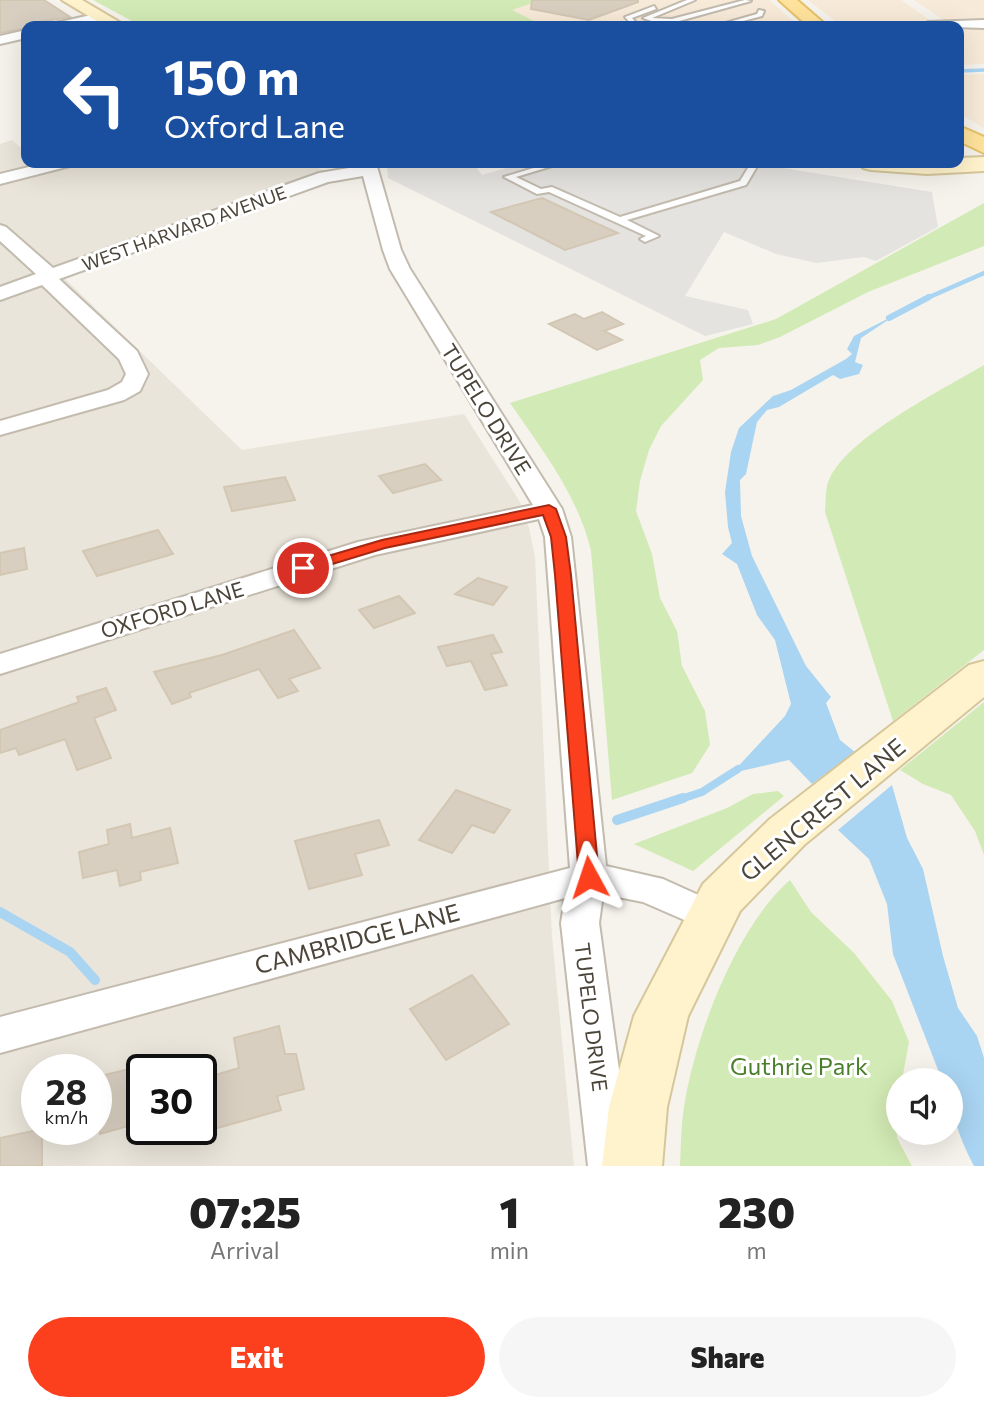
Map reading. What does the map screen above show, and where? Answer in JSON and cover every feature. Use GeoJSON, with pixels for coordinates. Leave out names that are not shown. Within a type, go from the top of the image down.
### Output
{"type":"FeatureCollection","features":[{"type":"Feature","properties":{"kind":"main road"},"geometry":{"type":"LineString","coordinates":[[787,0],[812,21]]}},
{"type":"Feature","properties":{"kind":"main road"},"geometry":{"type":"LineString","coordinates":[[964,135],[984,146]]}},
{"type":"Feature","properties":{"kind":"street"},"geometry":{"type":"LineString","coordinates":[[69,0],[108,21]]}},
{"type":"Feature","properties":{"kind":"street"},"geometry":{"type":"LineString","coordinates":[[82,21],[100,17]]}},
{"type":"Feature","properties":{"kind":"street"},"geometry":{"type":"LineString","coordinates":[[964,25],[984,24]]}},
{"type":"Feature","properties":{"kind":"street"},"geometry":{"type":"LineString","coordinates":[[0,40],[21,35]]}},
{"type":"Feature","properties":{"kind":"street"},"geometry":{"type":"LineString","coordinates":[[964,165],[984,164]]}},
{"type":"Feature","properties":{"kind":"street"},"geometry":{"type":"LineString","coordinates":[[0,179],[44,168]]}},
{"type":"Feature","properties":{"kind":"street","name":"WEST HARVARD AVENUE"},"geometry":{"type":"LineString","coordinates":[[0,294],[325,177],[361,168]]}},
{"type":"Feature","properties":{"kind":"street","name":"TUPELO DRIVE"},"geometry":{"type":"LineString","coordinates":[[370,168],[392,250],[400,269],[549,509],[558,537],[589,877],[581,906],[580,923],[610,1166]]}},
{"type":"Feature","properties":{"kind":"street"},"geometry":{"type":"LineString","coordinates":[[0,231],[129,356],[137,374],[132,386],[116,395],[0,428]]}},
{"type":"Feature","properties":{"kind":"street","name":"OXFORD LANE"},"geometry":{"type":"LineString","coordinates":[[0,664],[368,548],[549,509]]}},
{"type":"Feature","properties":{"kind":"street","name":"GLENCREST LANE"},"geometry":{"type":"LineString","coordinates":[[632,1166],[638,1107],[661,1016],[712,917],[729,890],[787,832],[984,676]]}},
{"type":"Feature","properties":{"kind":"street","name":"CAMBRIDGE LANE"},"geometry":{"type":"LineString","coordinates":[[0,1035],[589,877],[650,889],[712,917]]}},
{"type":"Feature","properties":{"kind":"lane"},"geometry":{"type":"LineString","coordinates":[[632,21],[628,17],[679,0]]}},
{"type":"Feature","properties":{"kind":"lane"},"geometry":{"type":"LineString","coordinates":[[656,21],[646,18],[692,0]]}},
{"type":"Feature","properties":{"kind":"lane"},"geometry":{"type":"LineString","coordinates":[[672,21],[748,0],[761,10]]}},
{"type":"Feature","properties":{"kind":"lane"},"geometry":{"type":"LineString","coordinates":[[751,13],[761,10]]}},
{"type":"Feature","properties":{"kind":"lane"},"geometry":{"type":"LineString","coordinates":[[737,21],[760,15],[761,10]]}},
{"type":"Feature","properties":{"kind":"lane"},"geometry":{"type":"LineString","coordinates":[[540,168],[508,177],[540,192],[549,189],[654,236],[645,239]]}},
{"type":"Feature","properties":{"kind":"lane"},"geometry":{"type":"LineString","coordinates":[[619,220],[743,183],[752,168]]}},
{"type":"Feature","properties":{"kind":"shaded area"},"geometry":{"type":"Polygon","coordinates":[[[541,0],[769,0],[793,21],[534,21],[511,10],[541,0]]]}},
{"type":"Feature","properties":{"kind":"shaded area"},"geometry":{"type":"Polygon","coordinates":[[[808,0],[901,0],[931,21],[835,21],[808,0]]]}},
{"type":"Feature","properties":{"kind":"shaded area"},"geometry":{"type":"Polygon","coordinates":[[[914,0],[984,0],[984,21],[946,21],[914,0]]]}},
{"type":"Feature","properties":{"kind":"shaded area"},"geometry":{"type":"Polygon","coordinates":[[[984,27],[984,64],[964,65],[964,28],[984,27]]]}},
{"type":"Feature","properties":{"kind":"shaded area"},"geometry":{"type":"Polygon","coordinates":[[[984,74],[984,128],[964,116],[964,75],[984,74]]]}},
{"type":"Feature","properties":{"kind":"shaded area"},"geometry":{"type":"Polygon","coordinates":[[[12,140],[21,148],[21,168],[318,168],[327,172],[57,271],[242,450],[464,414],[520,502],[535,557],[552,936],[574,1166],[0,1166],[0,144],[12,140]]]}},
{"type":"Feature","properties":{"kind":"shaded area"},"geometry":{"type":"Polygon","coordinates":[[[387,168],[477,168],[482,175],[506,168],[783,168],[932,192],[938,227],[876,261],[864,257],[816,263],[776,254],[724,232],[685,296],[748,310],[753,324],[705,336],[388,178],[387,168]]]}},
{"type":"Feature","properties":{"kind":"green space"},"geometry":{"type":"Polygon","coordinates":[[[93,0],[541,0],[512,10],[534,21],[132,21],[93,0]]]}},
{"type":"Feature","properties":{"kind":"green space"},"geometry":{"type":"Polygon","coordinates":[[[984,203],[984,246],[868,292],[780,337],[758,345],[719,348],[700,360],[703,380],[661,426],[649,450],[640,481],[636,511],[652,554],[660,598],[677,631],[682,666],[705,711],[710,745],[692,773],[612,800],[591,551],[568,492],[510,403],[776,319],[984,203]]]}},
{"type":"Feature","properties":{"kind":"green space"},"geometry":{"type":"Polygon","coordinates":[[[984,365],[984,650],[893,721],[825,512],[828,483],[839,464],[875,431],[984,365]]]}},
{"type":"Feature","properties":{"kind":"green space"},"geometry":{"type":"Polygon","coordinates":[[[984,702],[984,855],[975,831],[951,795],[923,784],[900,770],[984,702]]]}},
{"type":"Feature","properties":{"kind":"green space"},"geometry":{"type":"Polygon","coordinates":[[[778,791],[784,796],[693,871],[634,844],[727,808],[753,794],[778,791]]]}},
{"type":"Feature","properties":{"kind":"green space","name":"Guthrie Park"},"geometry":{"type":"Polygon","coordinates":[[[790,880],[811,912],[854,953],[892,1001],[909,1042],[904,1068],[886,1068],[886,1145],[901,1145],[912,1166],[680,1166],[689,1079],[708,1016],[736,954],[770,900],[790,880]]]}},
{"type":"Feature","properties":{"kind":"water"},"geometry":{"type":"Polygon","coordinates":[[[897,314],[861,338],[855,362],[863,365],[859,374],[840,379],[833,375],[779,407],[767,410],[757,422],[746,474],[740,480],[741,516],[752,556],[806,666],[831,697],[826,703],[840,740],[855,752],[812,784],[789,760],[732,773],[785,716],[791,704],[775,640],[757,615],[737,564],[722,554],[732,543],[725,492],[731,452],[739,428],[773,396],[791,390],[846,359],[852,354],[847,349],[854,336],[897,314]]]}},
{"type":"Feature","properties":{"kind":"water"},"geometry":{"type":"Polygon","coordinates":[[[892,785],[907,838],[923,869],[958,1008],[977,1036],[984,1058],[984,1166],[974,1166],[963,1142],[963,1068],[937,1068],[893,954],[887,904],[869,859],[838,830],[892,785]]]}},
{"type":"Feature","properties":{"kind":"building"},"geometry":{"type":"Polygon","coordinates":[[[0,0],[44,0],[70,17],[21,21],[21,29],[0,33],[0,0]]]}},
{"type":"Feature","properties":{"kind":"building"},"geometry":{"type":"Polygon","coordinates":[[[532,0],[638,2],[589,20],[531,9],[532,0]]]}},
{"type":"Feature","properties":{"kind":"building"},"geometry":{"type":"Polygon","coordinates":[[[542,198],[618,233],[565,250],[491,212],[542,198]]]}},
{"type":"Feature","properties":{"kind":"building"},"geometry":{"type":"Polygon","coordinates":[[[602,312],[623,324],[604,331],[622,340],[597,350],[549,324],[575,314],[584,319],[602,312]]]}},
{"type":"Feature","properties":{"kind":"building"},"geometry":{"type":"Polygon","coordinates":[[[425,464],[441,480],[393,493],[379,476],[425,464]]]}},
{"type":"Feature","properties":{"kind":"building"},"geometry":{"type":"Polygon","coordinates":[[[285,477],[295,500],[232,511],[224,487],[285,477]]]}},
{"type":"Feature","properties":{"kind":"building"},"geometry":{"type":"Polygon","coordinates":[[[158,530],[173,554],[97,576],[83,551],[158,530]]]}},
{"type":"Feature","properties":{"kind":"building"},"geometry":{"type":"Polygon","coordinates":[[[24,548],[27,569],[0,575],[0,553],[24,548]]]}},
{"type":"Feature","properties":{"kind":"building"},"geometry":{"type":"Polygon","coordinates":[[[478,578],[507,587],[493,605],[455,594],[478,578]]]}},
{"type":"Feature","properties":{"kind":"building"},"geometry":{"type":"Polygon","coordinates":[[[399,596],[415,613],[374,628],[359,610],[399,596]]]}},
{"type":"Feature","properties":{"kind":"building"},"geometry":{"type":"Polygon","coordinates":[[[294,630],[320,668],[289,679],[298,691],[278,698],[259,669],[189,693],[191,697],[172,704],[154,672],[222,655],[294,630]]]}},
{"type":"Feature","properties":{"kind":"building"},"geometry":{"type":"Polygon","coordinates":[[[493,635],[502,652],[491,654],[507,685],[485,690],[471,661],[447,666],[438,647],[493,635]]]}},
{"type":"Feature","properties":{"kind":"building"},"geometry":{"type":"Polygon","coordinates":[[[106,688],[116,710],[94,718],[111,758],[77,770],[65,739],[19,755],[16,748],[0,753],[0,730],[79,702],[77,697],[106,688]]]}},
{"type":"Feature","properties":{"kind":"building"},"geometry":{"type":"Polygon","coordinates":[[[456,790],[510,810],[494,833],[472,825],[452,853],[419,840],[456,790]]]}},
{"type":"Feature","properties":{"kind":"building"},"geometry":{"type":"Polygon","coordinates":[[[379,820],[389,845],[355,854],[362,875],[309,889],[295,841],[379,820]]]}},
{"type":"Feature","properties":{"kind":"building"},"geometry":{"type":"Polygon","coordinates":[[[130,824],[132,838],[170,828],[178,863],[140,872],[141,880],[120,886],[117,870],[83,878],[79,852],[109,844],[107,830],[130,824]]]}},
{"type":"Feature","properties":{"kind":"building"},"geometry":{"type":"Polygon","coordinates":[[[472,975],[509,1024],[446,1060],[410,1009],[472,975]]]}},
{"type":"Feature","properties":{"kind":"building"},"geometry":{"type":"Polygon","coordinates":[[[279,1026],[285,1054],[296,1054],[304,1089],[277,1096],[281,1110],[217,1128],[217,1074],[239,1068],[234,1038],[279,1026]]]}},
{"type":"Feature","properties":{"kind":"building"},"geometry":{"type":"Polygon","coordinates":[[[126,1070],[126,1127],[112,1131],[112,1073],[126,1070]]]}},
{"type":"Feature","properties":{"kind":"building"},"geometry":{"type":"Polygon","coordinates":[[[21,1134],[21,1145],[42,1145],[42,1166],[0,1166],[0,1138],[21,1134]]]}},
{"type":"Feature","properties":{"kind":"waterway"},"geometry":{"type":"LineString","coordinates":[[964,71],[984,70]]}},
{"type":"Feature","properties":{"kind":"waterway"},"geometry":{"type":"LineString","coordinates":[[926,298],[984,273]]}},
{"type":"Feature","properties":{"kind":"waterway"},"geometry":{"type":"LineString","coordinates":[[889,318],[926,298]]}},
{"type":"Feature","properties":{"kind":"waterway"},"geometry":{"type":"LineString","coordinates":[[678,800],[702,792],[738,769]]}},
{"type":"Feature","properties":{"kind":"waterway"},"geometry":{"type":"LineString","coordinates":[[617,820],[683,798]]}},
{"type":"Feature","properties":{"kind":"waterway"},"geometry":{"type":"LineString","coordinates":[[0,912],[70,952],[95,980]]}},
{"type":"Feature","properties":{"kind":"route"},"geometry":{"type":"LineString","coordinates":[[303,568],[382,544],[549,509],[558,537],[563,575],[589,877]]}}]}
